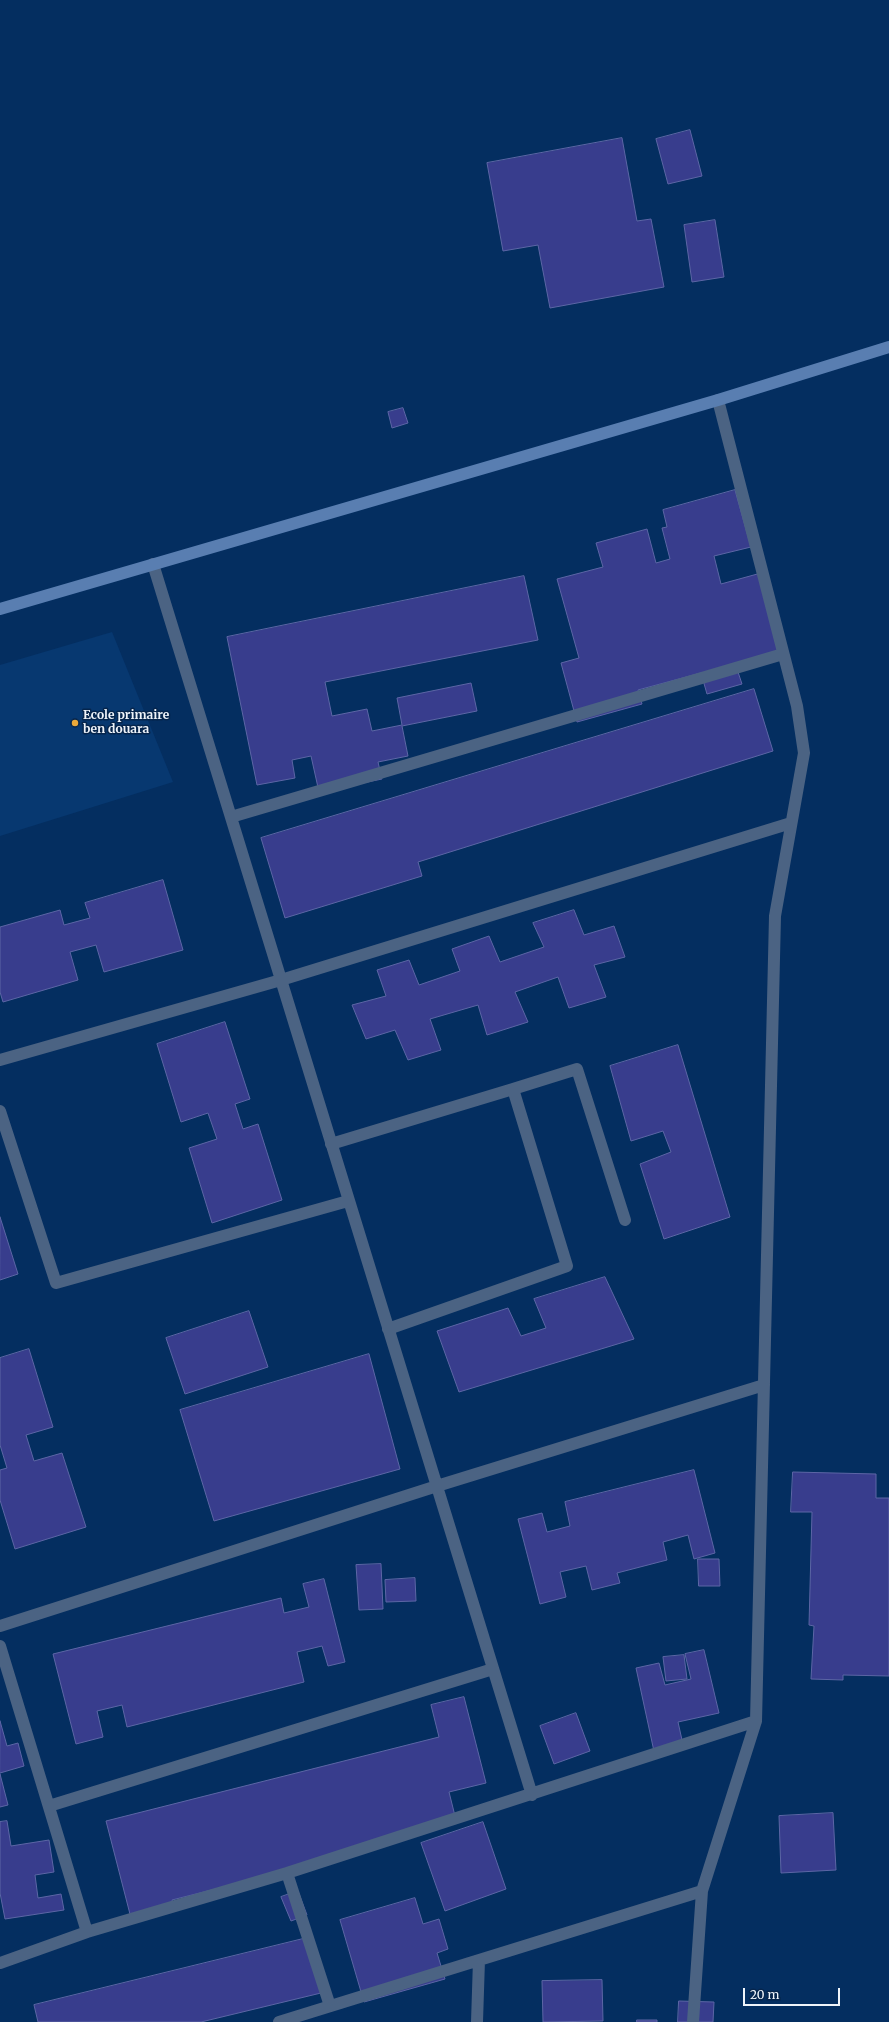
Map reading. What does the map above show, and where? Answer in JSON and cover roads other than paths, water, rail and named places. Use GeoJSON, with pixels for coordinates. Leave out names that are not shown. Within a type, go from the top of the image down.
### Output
{"type":"FeatureCollection","features":[{"type":"Feature","properties":{"kind":"main road"},"geometry":{"type":"LineString","coordinates":[[0,609],[718,400],[889,347]]}},
{"type":"Feature","properties":{"kind":"street"},"geometry":{"type":"LineString","coordinates":[[693,2022],[702,1891],[756,1721],[775,916],[804,754],[797,706],[718,400]]}},
{"type":"Feature","properties":{"kind":"street"},"geometry":{"type":"LineString","coordinates":[[153,564],[532,1795]]}},
{"type":"Feature","properties":{"kind":"street"},"geometry":{"type":"LineString","coordinates":[[231,817],[783,654]]}},
{"type":"Feature","properties":{"kind":"street"},"geometry":{"type":"LineString","coordinates":[[0,1060],[281,980],[791,823]]}},
{"type":"Feature","properties":{"kind":"street"},"geometry":{"type":"LineString","coordinates":[[331,1144],[577,1069],[625,1220]]}},
{"type":"Feature","properties":{"kind":"street"},"geometry":{"type":"LineString","coordinates":[[388,1329],[567,1266],[512,1088]]}},
{"type":"Feature","properties":{"kind":"street"},"geometry":{"type":"LineString","coordinates":[[0,1111],[56,1283],[348,1201]]}},
{"type":"Feature","properties":{"kind":"street"},"geometry":{"type":"LineString","coordinates":[[0,1626],[437,1486],[764,1385]]}},
{"type":"Feature","properties":{"kind":"street"},"geometry":{"type":"LineString","coordinates":[[0,1646],[87,1932]]}},
{"type":"Feature","properties":{"kind":"street"},"geometry":{"type":"LineString","coordinates":[[48,1806],[493,1670]]}},
{"type":"Feature","properties":{"kind":"street"},"geometry":{"type":"LineString","coordinates":[[0,1962],[87,1932],[287,1873],[532,1795],[756,1721]]}},
{"type":"Feature","properties":{"kind":"street"},"geometry":{"type":"LineString","coordinates":[[287,1873],[330,2006]]}},
{"type":"Feature","properties":{"kind":"street"},"geometry":{"type":"LineString","coordinates":[[279,2022],[702,1891]]}},
{"type":"Feature","properties":{"kind":"street"},"geometry":{"type":"LineString","coordinates":[[476,2022],[480,1960]]}},
{"type":"Feature","properties":{"kind":"place","name":"Ecole primaire ben douara"},"geometry":{"type":"Point","coordinates":[75,723]}}]}
